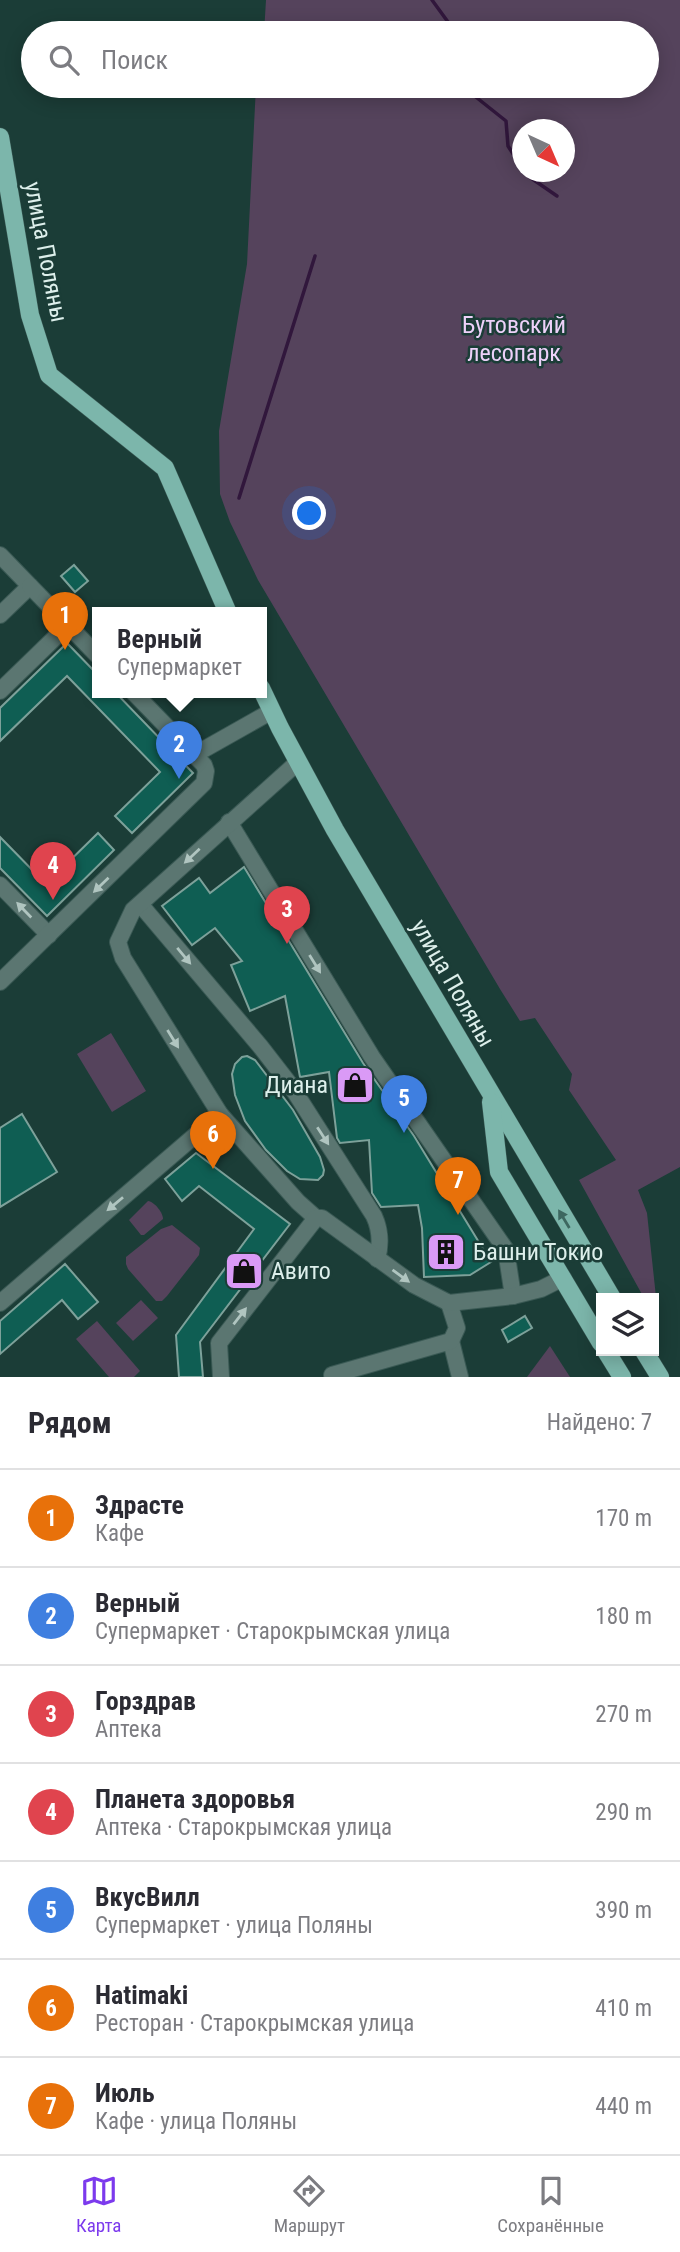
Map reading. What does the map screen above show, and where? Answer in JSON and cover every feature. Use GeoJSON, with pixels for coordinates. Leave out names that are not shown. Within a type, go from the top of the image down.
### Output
{"type":"FeatureCollection","features":[{"type":"Feature","properties":{"kind":"main road","name":"улица Поляны"},"geometry":{"type":"LineString","coordinates":[[0,137],[30,315],[50,375],[165,468],[225,607]]}},
{"type":"Feature","properties":{"kind":"main road","name":"улица Поляны"},"geometry":{"type":"LineString","coordinates":[[266,698],[335,830],[609,1293]]}},
{"type":"Feature","properties":{"kind":"main road"},"geometry":{"type":"LineString","coordinates":[[490,1095],[499,1172],[596,1335]]}},
{"type":"Feature","properties":{"kind":"main road"},"geometry":{"type":"LineString","coordinates":[[609,1356],[622,1377]]}},
{"type":"Feature","properties":{"kind":"main road"},"geometry":{"type":"LineString","coordinates":[[647,1356],[660,1377]]}},
{"type":"Feature","properties":{"kind":"street"},"geometry":{"type":"LineString","coordinates":[[0,555],[92,650]]}},
{"type":"Feature","properties":{"kind":"street"},"geometry":{"type":"LineString","coordinates":[[0,615],[30,586]]}},
{"type":"Feature","properties":{"kind":"street"},"geometry":{"type":"LineString","coordinates":[[0,691],[68,625]]}},
{"type":"Feature","properties":{"kind":"street"},"geometry":{"type":"LineString","coordinates":[[0,982],[204,783],[204,765],[139,698]]}},
{"type":"Feature","properties":{"kind":"street"},"geometry":{"type":"LineString","coordinates":[[194,755],[272,711]]}},
{"type":"Feature","properties":{"kind":"street"},"geometry":{"type":"LineString","coordinates":[[298,762],[140,904],[127,919],[118,942],[122,958],[220,1114],[298,1202],[316,1218],[322,1218],[414,1285],[449,1303],[513,1296],[541,1289],[562,1278]]}},
{"type":"Feature","properties":{"kind":"street"},"geometry":{"type":"LineString","coordinates":[[229,822],[372,1056],[506,1250],[513,1296]]}},
{"type":"Feature","properties":{"kind":"street"},"geometry":{"type":"LineString","coordinates":[[0,885],[49,935]]}},
{"type":"Feature","properties":{"kind":"street"},"geometry":{"type":"LineString","coordinates":[[140,904],[260,1046],[290,1086],[374,1216],[379,1226],[380,1251],[377,1259]]}},
{"type":"Feature","properties":{"kind":"street"},"geometry":{"type":"LineString","coordinates":[[0,1303],[220,1114]]}},
{"type":"Feature","properties":{"kind":"street"},"geometry":{"type":"LineString","coordinates":[[221,1377],[219,1343],[316,1218]]}},
{"type":"Feature","properties":{"kind":"street"},"geometry":{"type":"LineString","coordinates":[[449,1303],[457,1328],[451,1341],[460,1377]]}},
{"type":"Feature","properties":{"kind":"street"},"geometry":{"type":"LineString","coordinates":[[330,1376],[451,1341]]}},
{"type":"Feature","properties":{"kind":"green space","name":"Бутовский лесопарк"},"geometry":{"type":"Polygon","coordinates":[[[266,0],[680,0],[680,1167],[638,1190],[647,1213],[656,1293],[641,1293],[579,1180],[616,1160],[569,1090],[572,1074],[535,1018],[520,1021],[258,580],[230,522],[220,494],[219,431],[247,264],[255,98],[659,98],[659,21],[265,21],[266,0]]]}},
{"type":"Feature","properties":{"kind":"green space"},"geometry":{"type":"Polygon","coordinates":[[[111,1033],[146,1091],[112,1112],[77,1054],[111,1033]]]}},
{"type":"Feature","properties":{"kind":"green space"},"geometry":{"type":"Polygon","coordinates":[[[148,1201],[158,1208],[163,1219],[141,1235],[129,1220],[148,1201]]]}},
{"type":"Feature","properties":{"kind":"green space"},"geometry":{"type":"Polygon","coordinates":[[[172,1225],[200,1248],[199,1255],[167,1296],[162,1301],[156,1301],[128,1269],[126,1257],[161,1229],[172,1225]]]}},
{"type":"Feature","properties":{"kind":"green space"},"geometry":{"type":"Polygon","coordinates":[[[141,1300],[158,1318],[133,1341],[116,1323],[141,1300]]]}},
{"type":"Feature","properties":{"kind":"green space"},"geometry":{"type":"Polygon","coordinates":[[[97,1321],[140,1371],[134,1377],[109,1377],[76,1339],[97,1321]]]}},
{"type":"Feature","properties":{"kind":"green space"},"geometry":{"type":"Polygon","coordinates":[[[550,1346],[570,1377],[527,1377],[550,1346]]]}},
{"type":"Feature","properties":{"kind":"building"},"geometry":{"type":"Polygon","coordinates":[[[74,565],[88,581],[75,592],[61,576],[74,565]]]}},
{"type":"Feature","properties":{"kind":"building"},"geometry":{"type":"Polygon","coordinates":[[[67,643],[92,669],[92,698],[121,698],[193,773],[132,833],[115,816],[160,772],[67,676],[0,741],[0,708],[67,643]]]}},
{"type":"Feature","properties":{"kind":"building"},"geometry":{"type":"Polygon","coordinates":[[[98,833],[114,850],[47,916],[0,868],[0,837],[46,884],[98,833]]]}},
{"type":"Feature","properties":{"kind":"building"},"geometry":{"type":"Polygon","coordinates":[[[244,867],[363,1063],[414,1136],[491,1262],[470,1275],[424,1277],[418,1205],[381,1207],[372,1193],[369,1140],[340,1143],[337,1138],[329,1072],[300,1077],[285,996],[250,1011],[231,965],[242,961],[215,928],[192,945],[162,906],[199,878],[210,893],[244,867]]]}},
{"type":"Feature","properties":{"kind":"building"},"geometry":{"type":"Polygon","coordinates":[[[247,1056],[255,1060],[293,1110],[320,1157],[324,1170],[318,1180],[300,1179],[287,1171],[266,1150],[245,1121],[235,1095],[232,1074],[235,1064],[247,1056]]]}},
{"type":"Feature","properties":{"kind":"building"},"geometry":{"type":"Polygon","coordinates":[[[22,1114],[57,1172],[0,1207],[0,1128],[22,1114]]]}},
{"type":"Feature","properties":{"kind":"building"},"geometry":{"type":"Polygon","coordinates":[[[196,1153],[290,1224],[200,1342],[203,1377],[179,1377],[176,1335],[254,1229],[199,1186],[182,1201],[165,1179],[196,1153]]]}},
{"type":"Feature","properties":{"kind":"building"},"geometry":{"type":"Polygon","coordinates":[[[65,1264],[98,1302],[78,1319],[62,1300],[0,1354],[0,1321],[65,1264]]]}},
{"type":"Feature","properties":{"kind":"building"},"geometry":{"type":"Polygon","coordinates":[[[525,1316],[532,1328],[508,1342],[502,1330],[525,1316]]]}},
{"type":"Feature","properties":{"kind":"waterway"},"geometry":{"type":"LineString","coordinates":[[432,0],[447,21]]}},
{"type":"Feature","properties":{"kind":"waterway"},"geometry":{"type":"LineString","coordinates":[[477,98],[506,121],[508,146],[512,152]]}},
{"type":"Feature","properties":{"kind":"waterway"},"geometry":{"type":"LineString","coordinates":[[537,182],[557,196]]}},
{"type":"Feature","properties":{"kind":"waterway"},"geometry":{"type":"LineString","coordinates":[[239,498],[315,256]]}},
{"type":"Feature","properties":{"kind":"place","name":"Здрасте"},"geometry":{"type":"Point","coordinates":[65,650]}},
{"type":"Feature","properties":{"kind":"place","name":"Верный"},"geometry":{"type":"Point","coordinates":[179,779]}},
{"type":"Feature","properties":{"kind":"place","name":"Планета здоровья"},"geometry":{"type":"Point","coordinates":[53,900]}},
{"type":"Feature","properties":{"kind":"place","name":"Горздрав"},"geometry":{"type":"Point","coordinates":[287,944]}},
{"type":"Feature","properties":{"kind":"place","name":"Диана"},"geometry":{"type":"Point","coordinates":[355,1085]}},
{"type":"Feature","properties":{"kind":"place","name":"ВкусВилл"},"geometry":{"type":"Point","coordinates":[404,1133]}},
{"type":"Feature","properties":{"kind":"place","name":"Hatimaki"},"geometry":{"type":"Point","coordinates":[213,1169]}},
{"type":"Feature","properties":{"kind":"place","name":"Июль"},"geometry":{"type":"Point","coordinates":[458,1215]}},
{"type":"Feature","properties":{"kind":"place","name":"Башни Токио"},"geometry":{"type":"Point","coordinates":[446,1252]}},
{"type":"Feature","properties":{"kind":"place","name":"Авито"},"geometry":{"type":"Point","coordinates":[244,1271]}}]}
